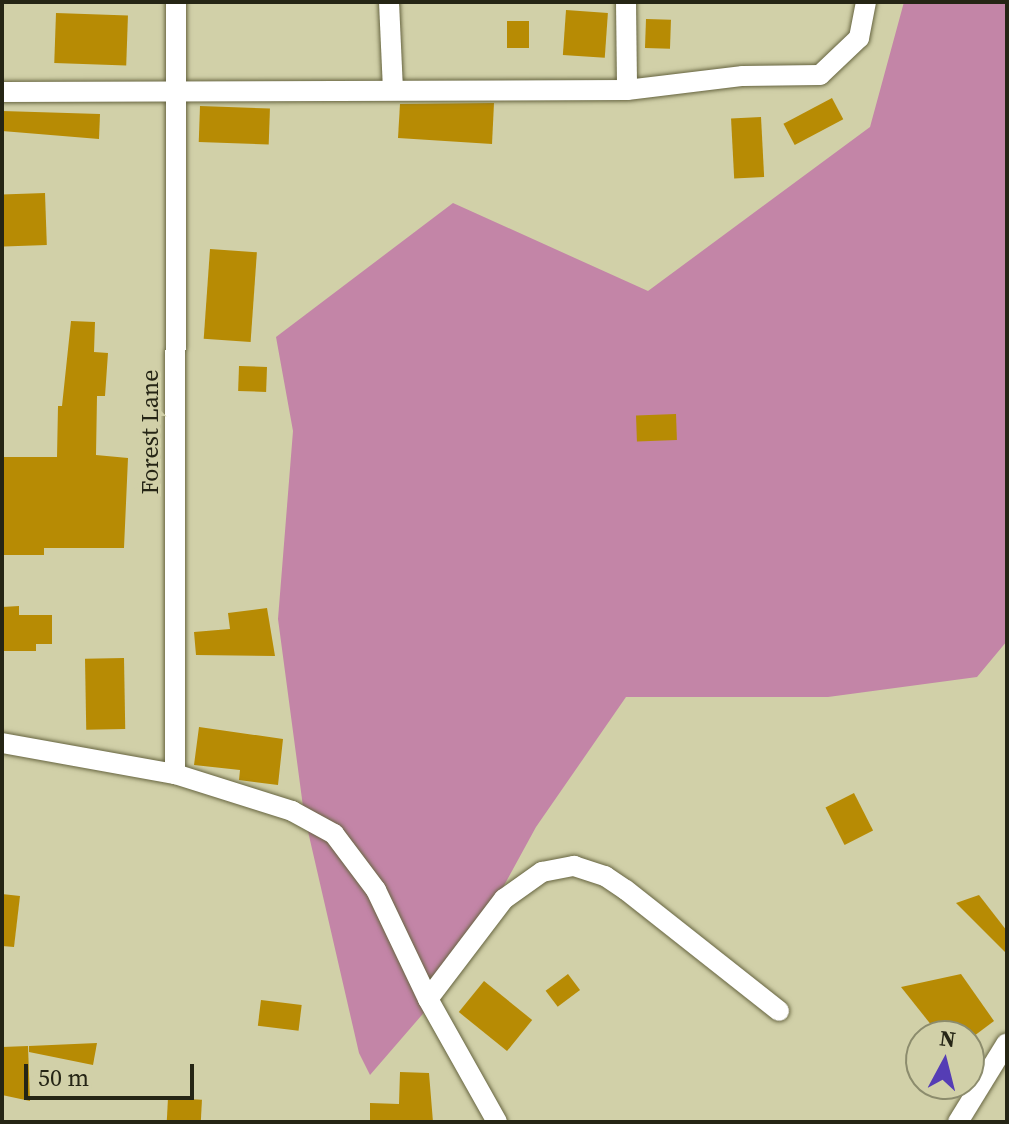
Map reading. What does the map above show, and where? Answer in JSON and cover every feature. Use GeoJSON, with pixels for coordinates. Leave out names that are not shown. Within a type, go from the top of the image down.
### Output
{"type":"FeatureCollection","features":[{"type":"Feature","properties":{"kind":"street","name":"Forest Lane"},"geometry":{"type":"LineString","coordinates":[[175,774],[176,2]]}},
{"type":"Feature","properties":{"kind":"street"},"geometry":{"type":"LineString","coordinates":[[389,2],[393,90]]}},
{"type":"Feature","properties":{"kind":"street"},"geometry":{"type":"LineString","coordinates":[[626,2],[627,90]]}},
{"type":"Feature","properties":{"kind":"street"},"geometry":{"type":"LineString","coordinates":[[2,92],[627,90],[743,76],[820,75],[859,38],[866,2]]}},
{"type":"Feature","properties":{"kind":"street"},"geometry":{"type":"LineString","coordinates":[[2,743],[175,774],[292,811],[334,834],[376,890],[428,999],[497,1122]]}},
{"type":"Feature","properties":{"kind":"street"},"geometry":{"type":"LineString","coordinates":[[428,999],[504,899],[542,872],[574,866],[605,876],[626,890],[779,1011]]}},
{"type":"Feature","properties":{"kind":"street"},"geometry":{"type":"LineString","coordinates":[[958,1122],[1006,1044]]}},
{"type":"Feature","properties":{"kind":"shaded area"},"geometry":{"type":"Polygon","coordinates":[[[904,2],[1007,2],[1007,641],[977,677],[828,697],[626,697],[536,827],[453,979],[370,1075],[359,1053],[304,814],[278,619],[293,431],[276,337],[453,203],[648,291],[870,127],[904,2]]]}},
{"type":"Feature","properties":{"kind":"building"},"geometry":{"type":"Polygon","coordinates":[[[566,10],[608,13],[605,58],[563,55],[566,10]]]}},
{"type":"Feature","properties":{"kind":"building"},"geometry":{"type":"Polygon","coordinates":[[[56,13],[128,16],[126,65],[54,63],[56,13]]]}},
{"type":"Feature","properties":{"kind":"building"},"geometry":{"type":"Polygon","coordinates":[[[646,19],[671,20],[670,49],[645,48],[646,19]]]}},
{"type":"Feature","properties":{"kind":"building"},"geometry":{"type":"Polygon","coordinates":[[[507,21],[529,21],[529,48],[507,48],[507,21]]]}},
{"type":"Feature","properties":{"kind":"building"},"geometry":{"type":"Polygon","coordinates":[[[832,98],[843,119],[795,145],[783,124],[832,98]]]}},
{"type":"Feature","properties":{"kind":"building"},"geometry":{"type":"Polygon","coordinates":[[[494,103],[492,144],[398,138],[400,104],[494,103]]]}},
{"type":"Feature","properties":{"kind":"building"},"geometry":{"type":"Polygon","coordinates":[[[200,106],[270,108],[269,144],[199,142],[200,106]]]}},
{"type":"Feature","properties":{"kind":"building"},"geometry":{"type":"Polygon","coordinates":[[[2,111],[100,114],[99,139],[2,131],[2,111]]]}},
{"type":"Feature","properties":{"kind":"building"},"geometry":{"type":"Polygon","coordinates":[[[761,117],[764,177],[734,178],[731,119],[761,117]]]}},
{"type":"Feature","properties":{"kind":"building"},"geometry":{"type":"Polygon","coordinates":[[[45,193],[47,245],[4,246],[2,195],[45,193]]]}},
{"type":"Feature","properties":{"kind":"building"},"geometry":{"type":"Polygon","coordinates":[[[210,249],[257,252],[251,342],[204,339],[210,249]]]}},
{"type":"Feature","properties":{"kind":"building"},"geometry":{"type":"Polygon","coordinates":[[[71,321],[95,322],[94,352],[108,353],[105,396],[97,396],[96,455],[128,458],[124,548],[44,548],[44,555],[2,555],[2,457],[57,457],[58,406],[62,406],[71,321]]]}},
{"type":"Feature","properties":{"kind":"building"},"geometry":{"type":"Polygon","coordinates":[[[239,366],[267,367],[266,392],[238,391],[239,366]]]}},
{"type":"Feature","properties":{"kind":"building"},"geometry":{"type":"Polygon","coordinates":[[[676,414],[677,440],[637,441],[636,415],[676,414]]]}},
{"type":"Feature","properties":{"kind":"building"},"geometry":{"type":"Polygon","coordinates":[[[19,606],[19,615],[52,615],[52,644],[36,644],[36,651],[2,651],[2,607],[19,606]]]}},
{"type":"Feature","properties":{"kind":"building"},"geometry":{"type":"Polygon","coordinates":[[[267,608],[275,656],[196,655],[194,632],[230,629],[228,613],[267,608]]]}},
{"type":"Feature","properties":{"kind":"building"},"geometry":{"type":"Polygon","coordinates":[[[124,658],[125,729],[86,730],[85,659],[124,658]]]}},
{"type":"Feature","properties":{"kind":"building"},"geometry":{"type":"Polygon","coordinates":[[[199,727],[283,739],[278,785],[239,780],[240,770],[194,765],[199,727]]]}},
{"type":"Feature","properties":{"kind":"building"},"geometry":{"type":"Polygon","coordinates":[[[854,793],[873,830],[845,845],[825,808],[854,793]]]}},
{"type":"Feature","properties":{"kind":"building"},"geometry":{"type":"Polygon","coordinates":[[[2,894],[20,896],[14,947],[2,946],[2,894]]]}},
{"type":"Feature","properties":{"kind":"building"},"geometry":{"type":"Polygon","coordinates":[[[979,895],[1007,931],[1007,954],[956,903],[979,895]]]}},
{"type":"Feature","properties":{"kind":"building"},"geometry":{"type":"Polygon","coordinates":[[[568,974],[580,990],[558,1007],[546,991],[568,974]]]}},
{"type":"Feature","properties":{"kind":"building"},"geometry":{"type":"Polygon","coordinates":[[[961,974],[994,1021],[985,1028],[985,1020],[927,1020],[901,987],[961,974]]]}},
{"type":"Feature","properties":{"kind":"building"},"geometry":{"type":"Polygon","coordinates":[[[484,981],[532,1020],[507,1051],[459,1012],[484,981]]]}},
{"type":"Feature","properties":{"kind":"building"},"geometry":{"type":"Polygon","coordinates":[[[261,1000],[302,1005],[299,1031],[258,1026],[261,1000]]]}},
{"type":"Feature","properties":{"kind":"building"},"geometry":{"type":"Polygon","coordinates":[[[97,1043],[93,1065],[29,1052],[29,1046],[97,1043]]]}},
{"type":"Feature","properties":{"kind":"building"},"geometry":{"type":"Polygon","coordinates":[[[28,1046],[30,1101],[2,1095],[2,1047],[28,1046]]]}},
{"type":"Feature","properties":{"kind":"building"},"geometry":{"type":"Polygon","coordinates":[[[400,1072],[429,1073],[433,1122],[370,1122],[370,1103],[399,1104],[400,1072]]]}},
{"type":"Feature","properties":{"kind":"building"},"geometry":{"type":"Polygon","coordinates":[[[168,1098],[202,1100],[201,1122],[167,1122],[168,1098]]]}}]}
